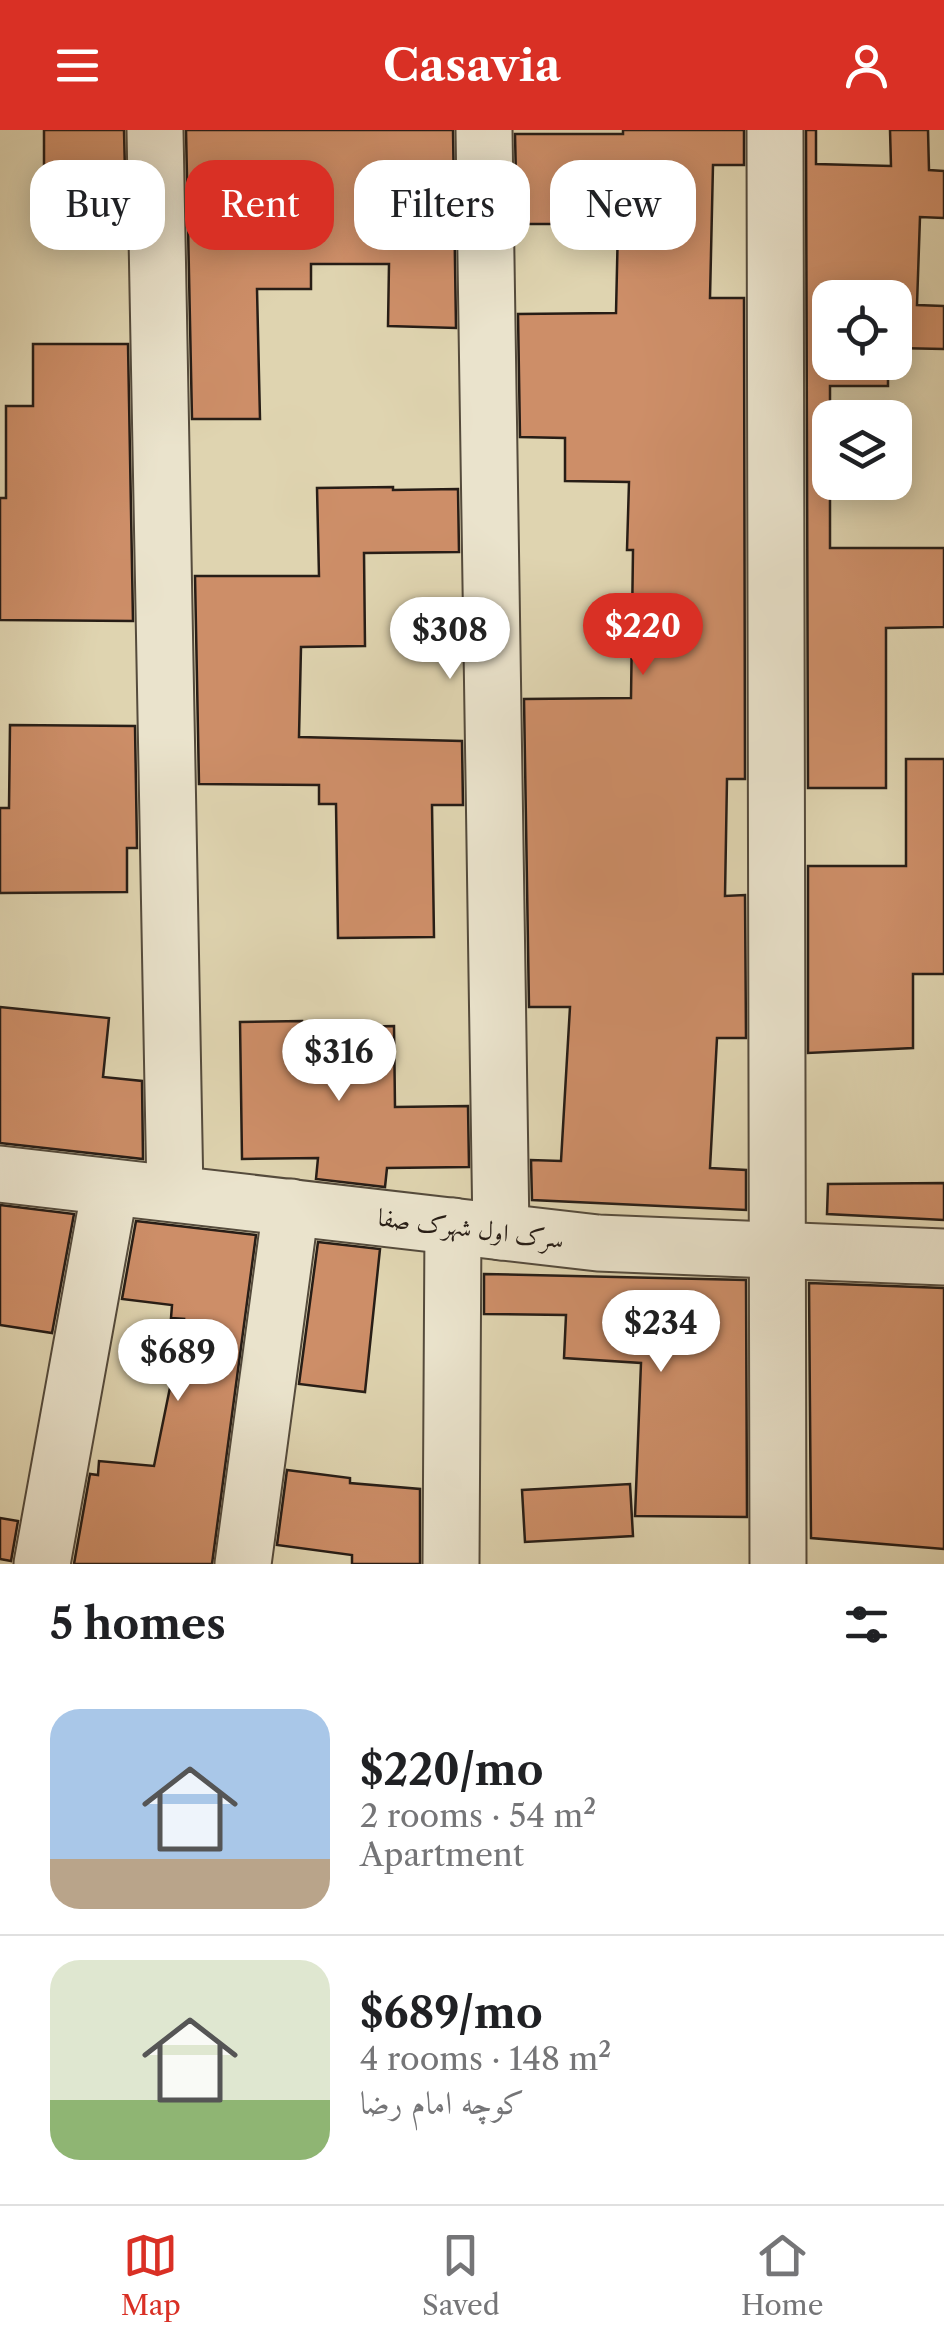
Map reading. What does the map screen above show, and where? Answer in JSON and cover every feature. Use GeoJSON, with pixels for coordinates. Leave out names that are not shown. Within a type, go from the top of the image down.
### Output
{"type":"FeatureCollection","features":[{"type":"Feature","properties":{"kind":"street"},"geometry":{"type":"LineString","coordinates":[[155,130],[175,1194]]}},
{"type":"Feature","properties":{"kind":"street"},"geometry":{"type":"LineString","coordinates":[[451,1564],[477,1229],[484,130]]}},
{"type":"Feature","properties":{"kind":"street"},"geometry":{"type":"LineString","coordinates":[[775,130],[778,1564]]}},
{"type":"Feature","properties":{"kind":"street","name":"سرک اول شهرک صفا"},"geometry":{"type":"LineString","coordinates":[[0,1174],[598,1243],[944,1257]]}},
{"type":"Feature","properties":{"kind":"street"},"geometry":{"type":"LineString","coordinates":[[42,1564],[110,1188]]}},
{"type":"Feature","properties":{"kind":"street"},"geometry":{"type":"LineString","coordinates":[[243,1564],[291,1207]]}},
{"type":"Feature","properties":{"kind":"building"},"geometry":{"type":"Polygon","coordinates":[[[44,130],[124,130],[125,160],[44,160],[44,130]]]}},
{"type":"Feature","properties":{"kind":"building"},"geometry":{"type":"Polygon","coordinates":[[[186,130],[453,130],[453,160],[354,160],[354,250],[455,250],[456,328],[388,326],[389,264],[311,264],[311,289],[257,289],[260,419],[192,419],[188,250],[334,250],[334,160],[187,160],[186,130]]]}},
{"type":"Feature","properties":{"kind":"building"},"geometry":{"type":"Polygon","coordinates":[[[623,130],[744,130],[744,165],[713,165],[710,298],[744,298],[745,779],[727,779],[725,896],[745,895],[746,1038],[717,1038],[710,1168],[746,1170],[746,1210],[532,1200],[531,1160],[561,1161],[570,1007],[529,1007],[524,699],[631,698],[633,550],[627,550],[629,482],[565,481],[565,438],[520,437],[518,314],[616,313],[617,250],[696,250],[696,160],[550,160],[550,224],[530,224],[530,160],[516,160],[515,134],[623,134],[623,130]]]}},
{"type":"Feature","properties":{"kind":"building"},"geometry":{"type":"Polygon","coordinates":[[[806,130],[816,130],[816,164],[891,166],[890,130],[928,130],[929,170],[944,171],[944,218],[920,217],[917,305],[944,306],[944,349],[912,348],[912,280],[812,280],[812,380],[888,380],[888,386],[830,386],[830,400],[812,400],[812,500],[830,500],[830,548],[944,548],[944,627],[886,628],[886,788],[808,788],[806,130]]]}},
{"type":"Feature","properties":{"kind":"building"},"geometry":{"type":"Polygon","coordinates":[[[33,344],[128,344],[133,621],[0,620],[0,498],[6,498],[6,406],[33,406],[33,344]]]}},
{"type":"Feature","properties":{"kind":"building"},"geometry":{"type":"Polygon","coordinates":[[[317,488],[458,489],[459,552],[364,553],[365,646],[301,647],[299,737],[462,741],[463,805],[432,805],[434,937],[338,938],[336,804],[319,804],[319,785],[199,784],[195,576],[319,576],[317,488]]]}},
{"type":"Feature","properties":{"kind":"building"},"geometry":{"type":"Polygon","coordinates":[[[10,725],[135,726],[137,848],[127,848],[127,892],[0,893],[0,808],[9,808],[10,725]]]}},
{"type":"Feature","properties":{"kind":"building"},"geometry":{"type":"Polygon","coordinates":[[[906,759],[944,759],[944,974],[913,974],[913,1048],[808,1053],[808,866],[906,866],[906,759]]]}},
{"type":"Feature","properties":{"kind":"building"},"geometry":{"type":"Polygon","coordinates":[[[0,1007],[109,1018],[103,1077],[142,1081],[143,1159],[0,1143],[0,1007]]]}},
{"type":"Feature","properties":{"kind":"building"},"geometry":{"type":"Polygon","coordinates":[[[302,1021],[302,1028],[394,1026],[395,1107],[468,1106],[469,1167],[387,1168],[385,1187],[316,1179],[318,1158],[242,1159],[240,1022],[302,1021]]]}},
{"type":"Feature","properties":{"kind":"building"},"geometry":{"type":"Polygon","coordinates":[[[944,1183],[944,1220],[827,1214],[828,1184],[944,1183]]]}},
{"type":"Feature","properties":{"kind":"building"},"geometry":{"type":"Polygon","coordinates":[[[0,1205],[74,1214],[52,1333],[0,1325],[0,1205]]]}},
{"type":"Feature","properties":{"kind":"building"},"geometry":{"type":"Polygon","coordinates":[[[136,1221],[256,1235],[212,1564],[74,1564],[90,1474],[98,1475],[99,1461],[154,1466],[184,1319],[171,1318],[172,1305],[122,1299],[136,1221]]]}},
{"type":"Feature","properties":{"kind":"building"},"geometry":{"type":"Polygon","coordinates":[[[318,1242],[380,1249],[365,1392],[299,1384],[318,1242]]]}},
{"type":"Feature","properties":{"kind":"building"},"geometry":{"type":"Polygon","coordinates":[[[484,1274],[746,1280],[747,1517],[635,1516],[641,1363],[564,1358],[566,1315],[484,1314],[484,1274]]]}},
{"type":"Feature","properties":{"kind":"building"},"geometry":{"type":"Polygon","coordinates":[[[809,1283],[944,1288],[944,1549],[811,1538],[809,1283]]]}},
{"type":"Feature","properties":{"kind":"building"},"geometry":{"type":"Polygon","coordinates":[[[287,1470],[350,1478],[350,1483],[420,1489],[420,1564],[352,1564],[352,1555],[277,1545],[287,1470]]]}},
{"type":"Feature","properties":{"kind":"building"},"geometry":{"type":"Polygon","coordinates":[[[630,1484],[633,1536],[525,1542],[522,1490],[630,1484]]]}},
{"type":"Feature","properties":{"kind":"building"},"geometry":{"type":"Polygon","coordinates":[[[0,1518],[18,1521],[11,1561],[0,1559],[0,1518]]]}}]}
